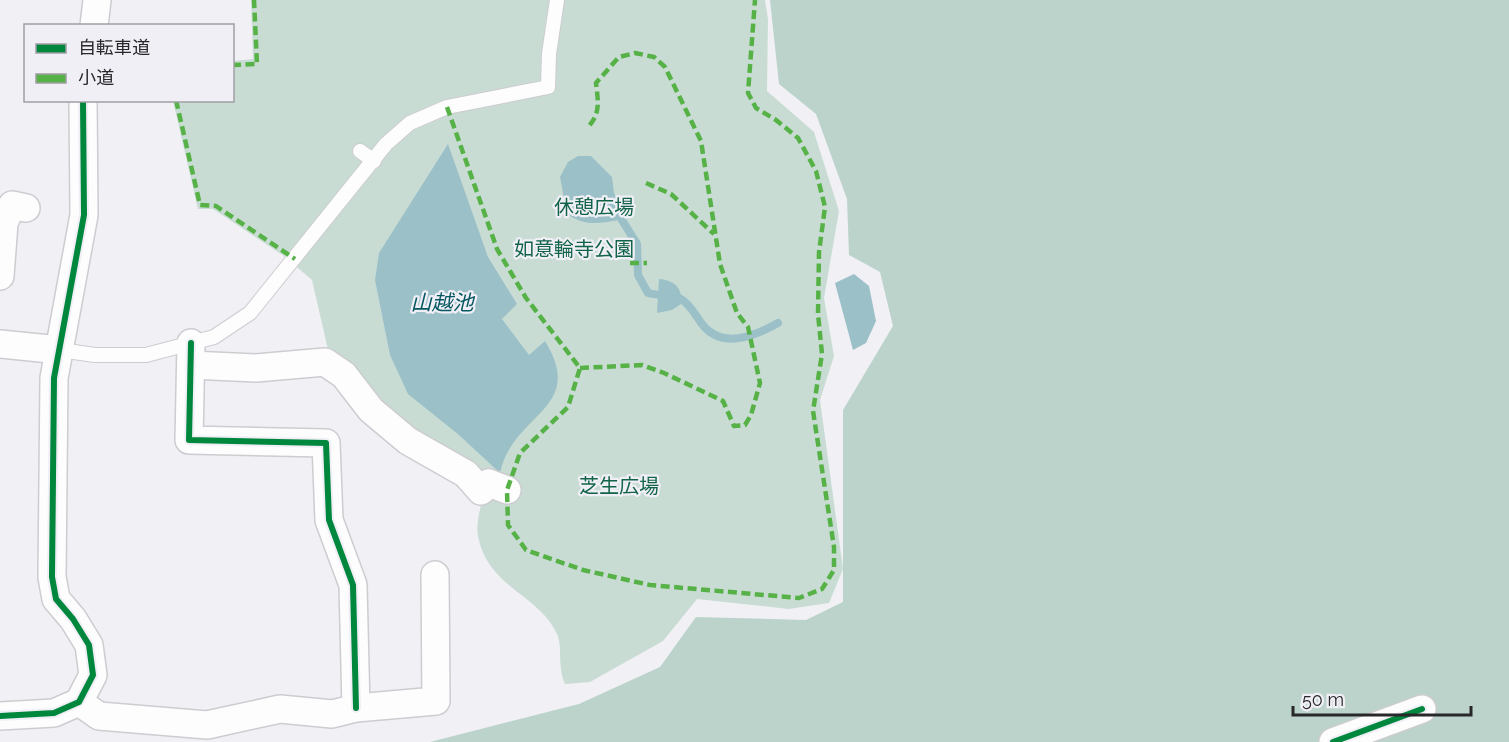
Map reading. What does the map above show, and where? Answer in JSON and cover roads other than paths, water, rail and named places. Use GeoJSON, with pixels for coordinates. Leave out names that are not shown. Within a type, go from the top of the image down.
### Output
{"type":"FeatureCollection","features":[{"type":"Feature","properties":{"kind":"street"},"geometry":{"type":"LineString","coordinates":[[94,24],[97,0]]}},
{"type":"Feature","properties":{"kind":"street"},"geometry":{"type":"LineString","coordinates":[[0,716],[54,713],[79,702],[93,675],[89,645],[73,619],[56,599],[52,577],[54,378],[84,215],[83,102]]}},
{"type":"Feature","properties":{"kind":"street"},"geometry":{"type":"LineString","coordinates":[[0,276],[4,223],[12,206],[26,208]]}},
{"type":"Feature","properties":{"kind":"street"},"geometry":{"type":"LineString","coordinates":[[0,345],[60,350]]}},
{"type":"Feature","properties":{"kind":"street"},"geometry":{"type":"LineString","coordinates":[[356,708],[352,585],[329,520],[326,443],[189,441],[191,354],[256,368],[325,362],[344,375],[371,411],[408,441],[466,474],[482,491],[489,483],[507,490]]}},
{"type":"Feature","properties":{"kind":"street"},"geometry":{"type":"LineString","coordinates":[[79,702],[99,716],[207,725],[280,709],[332,714],[356,708],[436,701],[435,575]]}},
{"type":"Feature","properties":{"kind":"street"},"geometry":{"type":"LineString","coordinates":[[1333,742],[1422,709]]}},
{"type":"Feature","properties":{"kind":"lane"},"geometry":{"type":"LineString","coordinates":[[60,350],[95,355],[191,354],[250,313],[386,144],[410,123],[447,107],[549,92],[549,54],[557,0]]}},
{"type":"Feature","properties":{"kind":"lane"},"geometry":{"type":"LineString","coordinates":[[360,151],[374,161]]}},
{"type":"Feature","properties":{"kind":"water","name":"山越池"},"geometry":{"type":"Polygon","coordinates":[[[448,144],[488,257],[517,304],[502,319],[529,355],[545,341],[556,364],[558,382],[553,397],[518,436],[507,453],[500,473],[459,435],[408,394],[390,355],[375,280],[379,253],[448,144]]]}},
{"type":"Feature","properties":{"kind":"water"},"geometry":{"type":"Polygon","coordinates":[[[578,156],[591,156],[612,177],[614,193],[623,213],[618,220],[591,223],[579,221],[567,214],[560,177],[568,162],[578,156]]]}},
{"type":"Feature","properties":{"kind":"water"},"geometry":{"type":"Polygon","coordinates":[[[854,274],[869,286],[876,321],[866,343],[853,350],[835,283],[854,274]]]}},
{"type":"Feature","properties":{"kind":"water"},"geometry":{"type":"Polygon","coordinates":[[[659,279],[677,286],[681,294],[681,304],[672,310],[657,313],[659,279]]]}},
{"type":"Feature","properties":{"kind":"waterway"},"geometry":{"type":"LineString","coordinates":[[620,217],[637,244],[638,275],[648,293],[681,299],[702,324],[719,337],[729,339],[749,336],[778,323]]}},
{"type":"Feature","properties":{"kind":"park label","name":"休憩広場"},"geometry":{"type":"Point","coordinates":[594,207]}},
{"type":"Feature","properties":{"kind":"park label","name":"如意輪寺公園"},"geometry":{"type":"Point","coordinates":[574,249]}},
{"type":"Feature","properties":{"kind":"park label","name":"芝生広場"},"geometry":{"type":"Point","coordinates":[619,486]}}]}
